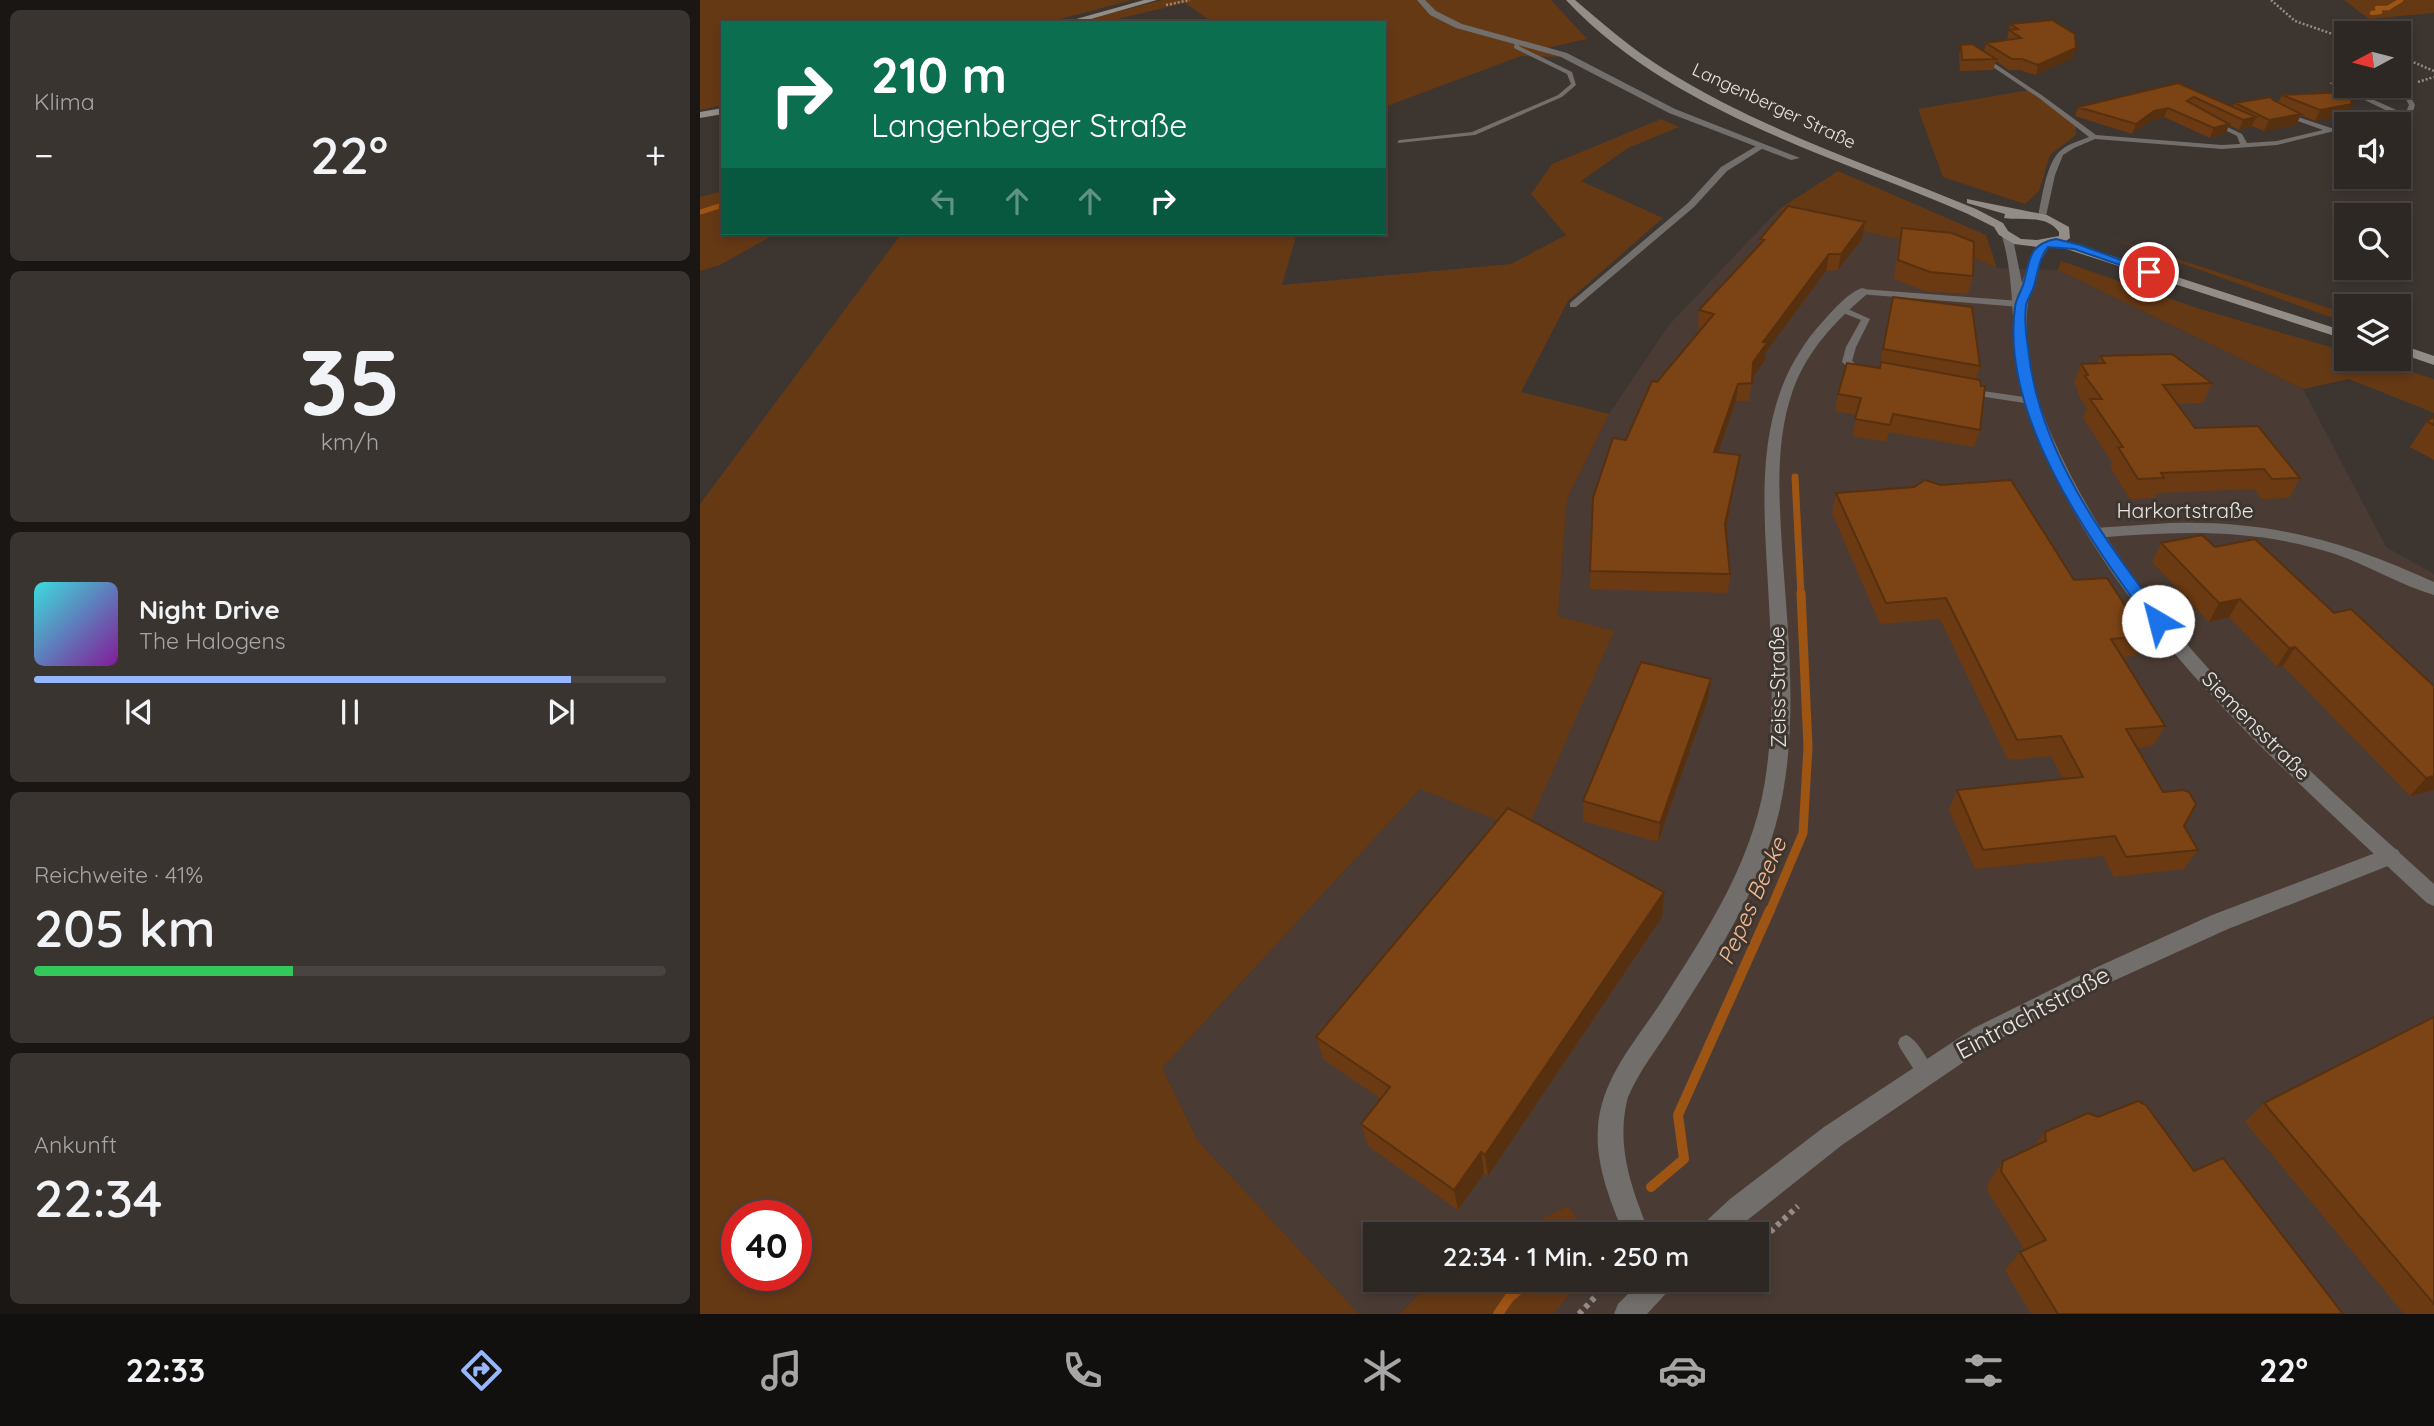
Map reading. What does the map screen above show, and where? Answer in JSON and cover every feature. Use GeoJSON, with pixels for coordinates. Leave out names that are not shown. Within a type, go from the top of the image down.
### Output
{"type":"FeatureCollection","features":[{"type":"Feature","properties":{"kind":"main road"},"geometry":{"type":"LineString","coordinates":[[1074,21],[1153,0]]}},
{"type":"Feature","properties":{"kind":"main road","name":"Langenberger Straße"},"geometry":{"type":"LineString","coordinates":[[1570,0],[1615,40],[1671,78],[1720,105],[1890,179],[1977,212],[1999,225]]}},
{"type":"Feature","properties":{"kind":"main road"},"geometry":{"type":"LineString","coordinates":[[700,115],[721,111]]}},
{"type":"Feature","properties":{"kind":"main road","name":"Langenberger Straße"},"geometry":{"type":"LineString","coordinates":[[1865,167],[1987,206],[2019,214],[2042,216]]}},
{"type":"Feature","properties":{"kind":"main road"},"geometry":{"type":"LineString","coordinates":[[2019,214],[2001,219],[2000,231],[2032,244],[2055,240],[2334,325]]}},
{"type":"Feature","properties":{"kind":"main road"},"geometry":{"type":"LineString","coordinates":[[2042,216],[2063,227],[2055,240]]}},
{"type":"Feature","properties":{"kind":"main road"},"geometry":{"type":"LineString","coordinates":[[2055,240],[2334,332]]}},
{"type":"Feature","properties":{"kind":"main road"},"geometry":{"type":"LineString","coordinates":[[2411,354],[2434,362]]}},
{"type":"Feature","properties":{"kind":"street","name":"Langenberger Straße"},"geometry":{"type":"LineString","coordinates":[[1421,0],[1433,13],[1458,26],[1564,55],[1672,111],[1795,158]]}},
{"type":"Feature","properties":{"kind":"street","name":"Siemensstraße"},"geometry":{"type":"LineString","coordinates":[[2008,236],[2013,250],[2024,370],[2031,401],[2064,482],[2095,533],[2118,568],[2181,649],[2268,740],[2434,897]]}},
{"type":"Feature","properties":{"kind":"street","name":"Siemensstraße"},"geometry":{"type":"LineString","coordinates":[[2020,304],[2028,289],[2037,253],[2055,240]]}},
{"type":"Feature","properties":{"kind":"street","name":"Zeiss-Straße"},"geometry":{"type":"LineString","coordinates":[[1633,1222],[1616,1175],[1610,1126],[1620,1084],[1726,915],[1769,815],[1779,761],[1782,711],[1771,476],[1781,406],[1793,373],[1810,343],[1841,309],[1862,292]]}},
{"type":"Feature","properties":{"kind":"street","name":"Harkortstraße"},"geometry":{"type":"LineString","coordinates":[[2095,533],[2154,529],[2248,529],[2339,549],[2372,560],[2434,589]]}},
{"type":"Feature","properties":{"kind":"street","name":"Eintrachtstraße"},"geometry":{"type":"LineString","coordinates":[[1724,1222],[1833,1136],[1982,1036],[2103,975],[2220,922],[2391,856]]}},
{"type":"Feature","properties":{"kind":"street"},"geometry":{"type":"LineString","coordinates":[[1628,1314],[1648,1292]]}},
{"type":"Feature","properties":{"kind":"lane","name":"Langenberger Straße"},"geometry":{"type":"LineString","coordinates":[[1400,142],[1473,134],[1560,96],[1574,84],[1570,73],[1516,47],[1517,42]]}},
{"type":"Feature","properties":{"kind":"lane"},"geometry":{"type":"LineString","coordinates":[[1978,55],[2033,91],[2094,137]]}},
{"type":"Feature","properties":{"kind":"lane"},"geometry":{"type":"LineString","coordinates":[[2365,98],[2395,112]]}},
{"type":"Feature","properties":{"kind":"lane"},"geometry":{"type":"LineString","coordinates":[[2280,112],[2298,121],[2329,129]]}},
{"type":"Feature","properties":{"kind":"lane"},"geometry":{"type":"LineString","coordinates":[[2210,121],[2240,135],[2244,145]]}},
{"type":"Feature","properties":{"kind":"lane"},"geometry":{"type":"LineString","coordinates":[[2042,216],[2050,175],[2060,154],[2071,146],[2094,137],[2205,147],[2277,143],[2334,128]]}},
{"type":"Feature","properties":{"kind":"lane"},"geometry":{"type":"LineString","coordinates":[[1573,305],[1691,205],[1724,169],[1761,147]]}},
{"type":"Feature","properties":{"kind":"lane"},"geometry":{"type":"LineString","coordinates":[[1862,292],[2020,304]]}},
{"type":"Feature","properties":{"kind":"lane"},"geometry":{"type":"LineString","coordinates":[[1841,309],[1866,319],[1851,347],[1847,362],[1855,370],[1876,375]]}},
{"type":"Feature","properties":{"kind":"lane"},"geometry":{"type":"LineString","coordinates":[[1953,389],[2031,401]]}},
{"type":"Feature","properties":{"kind":"lane"},"geometry":{"type":"LineString","coordinates":[[1906,1043],[1926,1073]]}},
{"type":"Feature","properties":{"kind":"path"},"geometry":{"type":"LineString","coordinates":[[2271,0],[2280,12],[2291,18],[2334,33]]}},
{"type":"Feature","properties":{"kind":"path"},"geometry":{"type":"LineString","coordinates":[[2412,62],[2434,71]]}},
{"type":"Feature","properties":{"kind":"path"},"geometry":{"type":"LineString","coordinates":[[1769,1233],[1798,1206]]}},
{"type":"Feature","properties":{"kind":"path"},"geometry":{"type":"LineString","coordinates":[[1579,1314],[1597,1294]]}},
{"type":"Feature","properties":{"kind":"shaded area"},"geometry":{"type":"Polygon","coordinates":[[[700,0],[1132,0],[1053,21],[721,21],[721,105],[700,110],[700,0]]]}},
{"type":"Feature","properties":{"kind":"shaded area"},"geometry":{"type":"Polygon","coordinates":[[[1162,0],[1551,0],[1587,39],[1537,50],[1560,57],[1521,56],[1386,106],[1386,21],[1211,21],[1185,3],[1108,21],[1083,21],[1162,0]]]}},
{"type":"Feature","properties":{"kind":"shaded area"},"geometry":{"type":"Polygon","coordinates":[[[2344,0],[2434,0],[2434,13],[2369,19],[2344,0]]]}},
{"type":"Feature","properties":{"kind":"shaded area"},"geometry":{"type":"Polygon","coordinates":[[[2029,90],[2076,126],[2076,135],[2050,155],[2039,191],[2025,204],[1943,177],[1918,109],[2029,90]]]}},
{"type":"Feature","properties":{"kind":"shaded area"},"geometry":{"type":"Polygon","coordinates":[[[1661,119],[1679,127],[1628,148],[1581,181],[1663,218],[1568,301],[1521,392],[1609,414],[1567,499],[1558,616],[1614,631],[1526,832],[1420,789],[1162,1068],[1198,1141],[1359,1314],[700,1314],[700,504],[901,235],[1296,235],[1282,285],[1511,264],[1566,235],[1531,194],[1552,164],[1661,119]]]}},
{"type":"Feature","properties":{"kind":"shaded area"},"geometry":{"type":"Polygon","coordinates":[[[1838,171],[1986,235],[1997,268],[1950,248],[1883,236],[1778,210],[1838,171]]]}},
{"type":"Feature","properties":{"kind":"shaded area"},"geometry":{"type":"Polygon","coordinates":[[[721,192],[721,235],[773,235],[720,265],[700,271],[700,197],[721,192]]]}},
{"type":"Feature","properties":{"kind":"shaded area"},"geometry":{"type":"Polygon","coordinates":[[[1778,210],[1883,236],[1950,248],[1997,268],[2058,270],[2303,389],[2386,547],[2434,574],[2434,1314],[1553,1314],[1572,1292],[1769,1292],[1769,1222],[1580,1222],[1568,1206],[1533,1222],[1363,1222],[1363,1292],[1421,1292],[1399,1314],[1359,1314],[1198,1141],[1162,1068],[1420,789],[1526,831],[1613,631],[1558,616],[1567,499],[1609,414],[1669,325],[1778,210]]]}},
{"type":"Feature","properties":{"kind":"shaded area"},"geometry":{"type":"Polygon","coordinates":[[[2103,235],[2334,310],[2334,318],[2103,235]]]}},
{"type":"Feature","properties":{"kind":"shaded area"},"geometry":{"type":"Polygon","coordinates":[[[2061,261],[2197,308],[2334,348],[2334,371],[2409,371],[2434,379],[2434,413],[2349,379],[2303,389],[2058,270],[2061,261]]]}},
{"type":"Feature","properties":{"kind":"shaded area"},"geometry":{"type":"Polygon","coordinates":[[[1568,1206],[1580,1222],[1533,1222],[1568,1206]]]}},
{"type":"Feature","properties":{"kind":"shaded area"},"geometry":{"type":"Polygon","coordinates":[[[1421,1292],[1572,1292],[1553,1314],[1399,1314],[1421,1292]]]}},
{"type":"Feature","properties":{"kind":"building"},"geometry":{"type":"Polygon","coordinates":[[[2052,20],[2075,34],[2076,48],[2038,65],[2022,59],[2012,59],[1986,43],[2021,38],[2009,30],[2018,29],[2010,24],[2052,20]]]}},
{"type":"Feature","properties":{"kind":"building"},"geometry":{"type":"Polygon","coordinates":[[[1972,44],[1996,59],[1962,60],[1961,45],[1972,44]]]}},
{"type":"Feature","properties":{"kind":"building"},"geometry":{"type":"Polygon","coordinates":[[[2178,83],[2256,117],[2243,120],[2194,97],[2187,101],[2229,124],[2214,128],[2168,108],[2154,111],[2136,124],[2078,107],[2178,83]]]}},
{"type":"Feature","properties":{"kind":"building"},"geometry":{"type":"Polygon","coordinates":[[[2334,93],[2334,98],[2351,98],[2352,104],[2320,110],[2282,95],[2334,93]]]}},
{"type":"Feature","properties":{"kind":"building"},"geometry":{"type":"Polygon","coordinates":[[[2271,97],[2301,114],[2269,120],[2235,103],[2271,97]]]}},
{"type":"Feature","properties":{"kind":"building"},"geometry":{"type":"Polygon","coordinates":[[[1788,206],[1865,222],[1841,254],[1829,254],[1763,342],[1767,343],[1753,362],[1752,383],[1738,384],[1714,452],[1740,455],[1725,524],[1730,574],[1590,571],[1593,498],[1613,438],[1626,440],[1652,381],[1657,382],[1714,314],[1699,310],[1764,240],[1760,239],[1788,206]]]}},
{"type":"Feature","properties":{"kind":"building"},"geometry":{"type":"Polygon","coordinates":[[[1902,228],[1952,233],[1974,242],[1973,276],[1930,272],[1898,260],[1902,228]]]}},
{"type":"Feature","properties":{"kind":"building"},"geometry":{"type":"Polygon","coordinates":[[[1893,297],[1972,307],[1980,366],[1883,349],[1893,297]]]}},
{"type":"Feature","properties":{"kind":"building"},"geometry":{"type":"Polygon","coordinates":[[[2172,354],[2212,383],[2163,385],[2195,428],[2258,426],[2300,478],[2272,479],[2264,469],[2161,473],[2164,478],[2138,479],[2118,447],[2123,447],[2090,399],[2102,399],[2085,376],[2088,375],[2081,364],[2105,363],[2100,356],[2172,354]]]}},
{"type":"Feature","properties":{"kind":"building"},"geometry":{"type":"Polygon","coordinates":[[[1881,362],[1980,380],[1981,386],[1985,386],[1980,430],[1893,414],[1890,425],[1855,419],[1861,398],[1838,394],[1847,363],[1880,368],[1881,362]]]}},
{"type":"Feature","properties":{"kind":"building"},"geometry":{"type":"Polygon","coordinates":[[[1925,480],[1941,485],[2011,480],[2074,580],[2107,578],[2145,636],[2111,639],[2165,726],[2126,729],[2163,792],[2189,792],[2196,804],[2184,826],[2198,850],[2126,857],[2115,836],[1983,850],[1957,790],[2083,777],[2061,736],[2017,740],[1946,598],[1886,603],[1836,493],[1914,487],[1925,480]]]}},
{"type":"Feature","properties":{"kind":"building"},"geometry":{"type":"Polygon","coordinates":[[[2202,535],[2215,547],[2255,539],[2334,613],[2351,609],[2434,686],[2434,776],[2426,778],[2295,647],[2289,648],[2240,599],[2219,603],[2161,543],[2202,535]]]}},
{"type":"Feature","properties":{"kind":"building"},"geometry":{"type":"Polygon","coordinates":[[[1641,662],[1711,679],[1660,823],[1583,801],[1641,662]]]}},
{"type":"Feature","properties":{"kind":"building"},"geometry":{"type":"Polygon","coordinates":[[[1508,808],[1664,892],[1485,1155],[1481,1152],[1454,1190],[1361,1124],[1390,1087],[1316,1037],[1508,808]]]}},
{"type":"Feature","properties":{"kind":"building"},"geometry":{"type":"Polygon","coordinates":[[[2434,1017],[2434,1304],[2264,1103],[2434,1017]]]}},
{"type":"Feature","properties":{"kind":"building"},"geometry":{"type":"Polygon","coordinates":[[[2138,1101],[2146,1105],[2194,1171],[2223,1158],[2343,1314],[2058,1314],[2020,1252],[2046,1240],[2001,1171],[2003,1161],[2046,1141],[2045,1132],[2088,1113],[2098,1117],[2138,1101]]]}},
{"type":"Feature","properties":{"kind":"waterway"},"geometry":{"type":"LineString","coordinates":[[2372,13],[2380,12],[2377,8],[2388,8],[2401,0]]}},
{"type":"Feature","properties":{"kind":"waterway"},"geometry":{"type":"LineString","coordinates":[[700,212],[721,206]]}},
{"type":"Feature","properties":{"kind":"waterway","name":"Pepes Beeke"},"geometry":{"type":"LineString","coordinates":[[1795,477],[1801,595]]}},
{"type":"Feature","properties":{"kind":"waterway","name":"Pepes Beeke"},"geometry":{"type":"LineString","coordinates":[[1770,911],[1803,833],[1808,747],[1801,593]]}},
{"type":"Feature","properties":{"kind":"waterway","name":"Pepes Beeke"},"geometry":{"type":"LineString","coordinates":[[1651,1187],[1684,1159],[1678,1115],[1770,910]]}},
{"type":"Feature","properties":{"kind":"waterway","name":"Pepes Beeke"},"geometry":{"type":"LineString","coordinates":[[1498,1314],[1516,1292]]}},
{"type":"Feature","properties":{"kind":"route"},"geometry":{"type":"LineString","coordinates":[[2149,272],[2077,247],[2056,242],[2045,244],[2037,253],[2028,289],[2020,304],[2020,327],[2024,370],[2034,412],[2064,482],[2118,568],[2158,621]]}}]}
